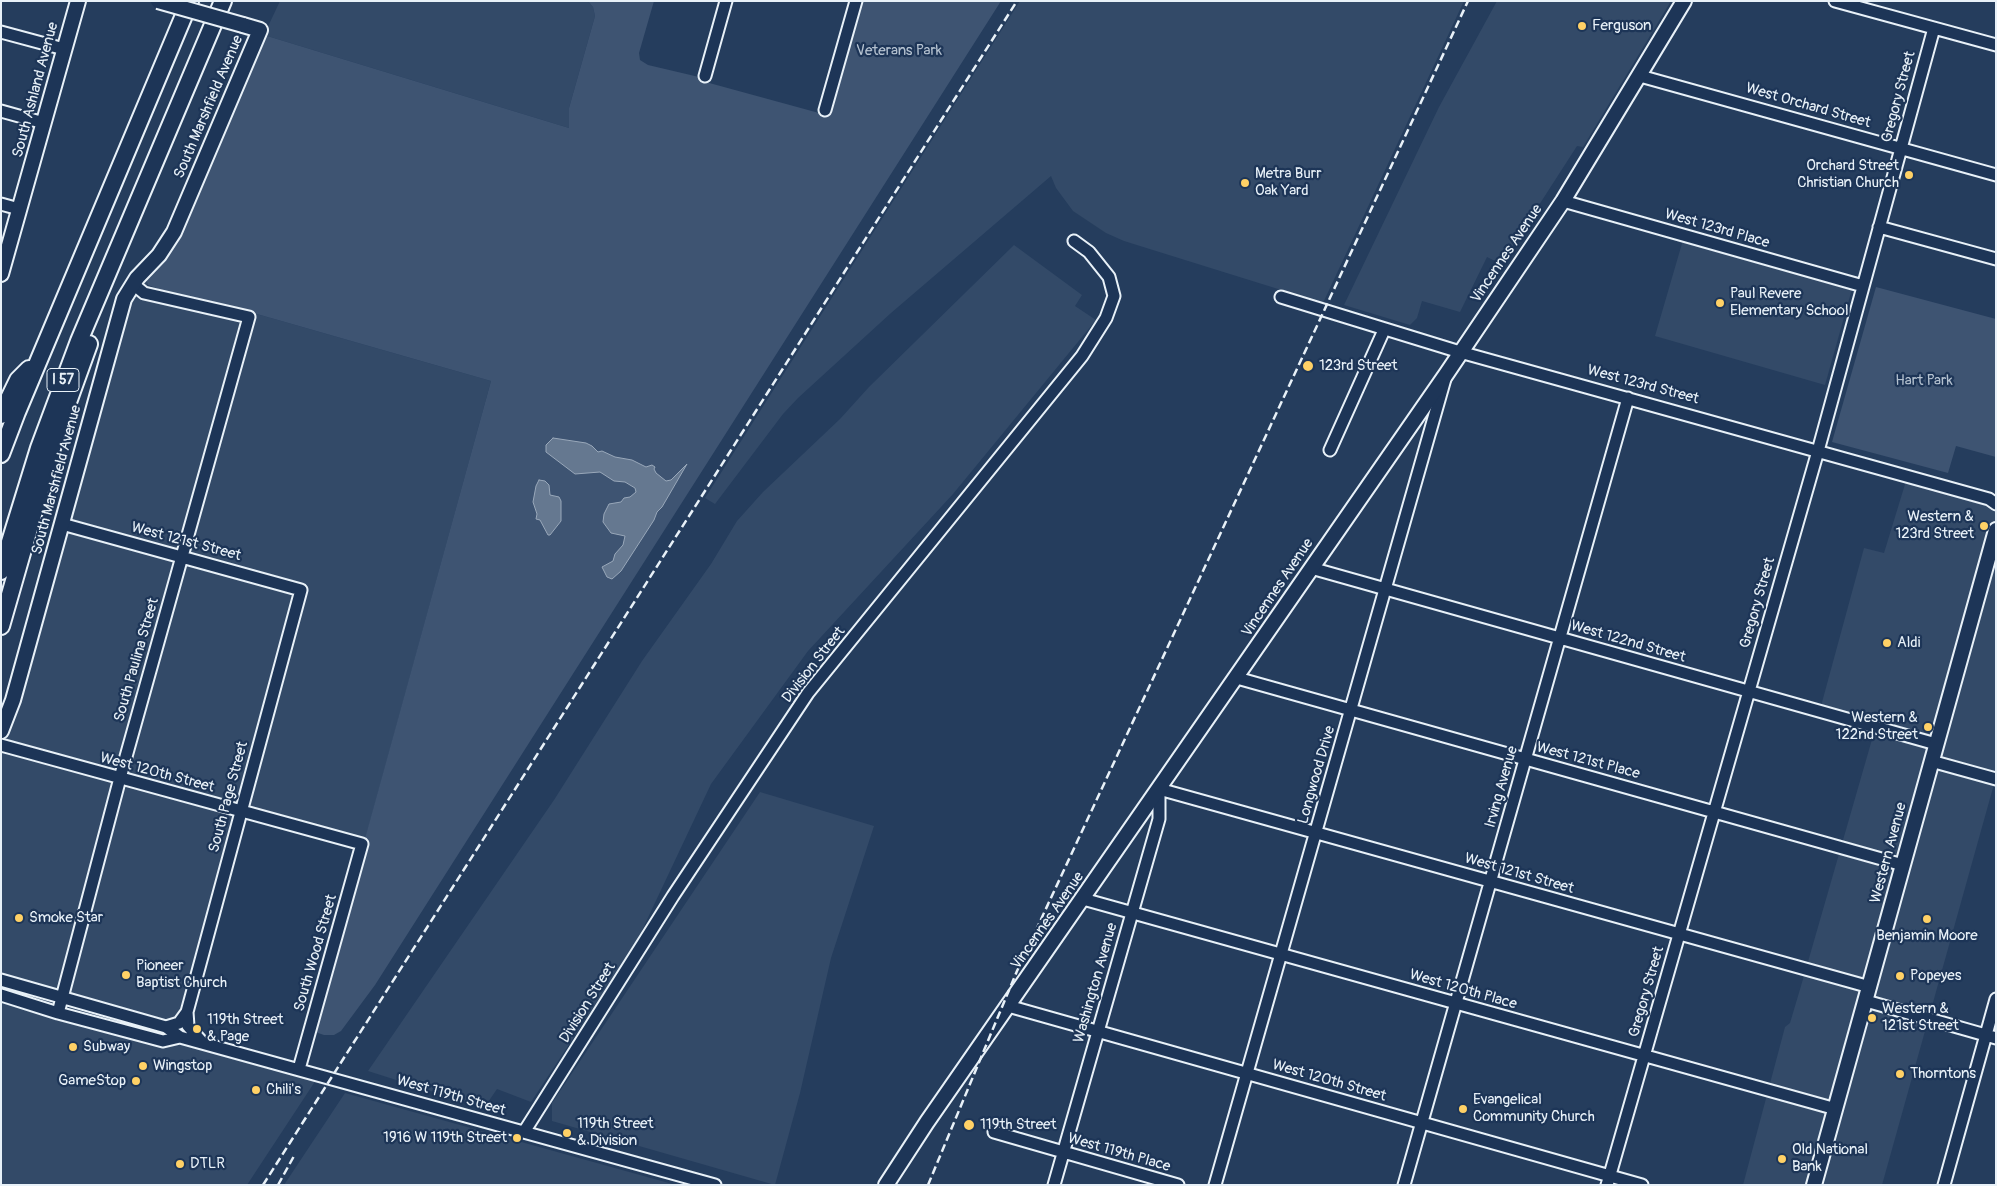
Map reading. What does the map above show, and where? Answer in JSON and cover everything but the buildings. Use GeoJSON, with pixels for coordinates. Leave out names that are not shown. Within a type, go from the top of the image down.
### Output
{"type":"FeatureCollection","features":[{"type":"Feature","properties":{"kind":"highway","name":"I 57"},"geometry":{"type":"LineString","coordinates":[[1,454],[190,1]]}},
{"type":"Feature","properties":{"kind":"highway","name":"I 57"},"geometry":{"type":"LineString","coordinates":[[1,571],[51,414],[79,341],[223,1]]}},
{"type":"Feature","properties":{"kind":"highway"},"geometry":{"type":"LineString","coordinates":[[1,626],[55,438],[142,196]]}},
{"type":"Feature","properties":{"kind":"highway"},"geometry":{"type":"LineString","coordinates":[[1,416],[18,380],[40,359]]}},
{"type":"Feature","properties":{"kind":"main road","name":"South Ashland Avenue"},"geometry":{"type":"LineString","coordinates":[[1,274],[78,1]]}},
{"type":"Feature","properties":{"kind":"main road","name":"South Marshfield Avenue"},"geometry":{"type":"LineString","coordinates":[[1,731],[13,700],[124,299],[133,284],[159,255],[174,232],[260,30],[158,1]]}},
{"type":"Feature","properties":{"kind":"main road","name":"Vincennes Avenue"},"geometry":{"type":"LineString","coordinates":[[886,1185],[1447,374],[1563,200],[1684,1]]}},
{"type":"Feature","properties":{"kind":"main road","name":"Western Avenue"},"geometry":{"type":"LineString","coordinates":[[1814,1185],[1996,530]]}},
{"type":"Feature","properties":{"kind":"street"},"geometry":{"type":"LineString","coordinates":[[705,76],[726,1]]}},
{"type":"Feature","properties":{"kind":"street"},"geometry":{"type":"LineString","coordinates":[[825,110],[856,1]]}},
{"type":"Feature","properties":{"kind":"street"},"geometry":{"type":"LineString","coordinates":[[1835,1],[1996,45]]}},
{"type":"Feature","properties":{"kind":"street","name":"Gregory Street"},"geometry":{"type":"LineString","coordinates":[[1609,1180],[1818,450],[1934,28]]}},
{"type":"Feature","properties":{"kind":"street"},"geometry":{"type":"LineString","coordinates":[[1,32],[64,50]]}},
{"type":"Feature","properties":{"kind":"street","name":"West Orchard Street"},"geometry":{"type":"LineString","coordinates":[[1640,76],[1996,175]]}},
{"type":"Feature","properties":{"kind":"street"},"geometry":{"type":"LineString","coordinates":[[1,111],[44,123]]}},
{"type":"Feature","properties":{"kind":"street","name":"West 123rd Place"},"geometry":{"type":"LineString","coordinates":[[1563,200],[1863,286]]}},
{"type":"Feature","properties":{"kind":"street"},"geometry":{"type":"LineString","coordinates":[[1,204],[19,209]]}},
{"type":"Feature","properties":{"kind":"street"},"geometry":{"type":"LineString","coordinates":[[1879,227],[1996,260]]}},
{"type":"Feature","properties":{"kind":"street","name":"Division Street"},"geometry":{"type":"LineString","coordinates":[[524,1132],[673,896],[808,693],[1082,356],[1106,318],[1114,296],[1109,277],[1088,252],[1074,241]]}},
{"type":"Feature","properties":{"kind":"street","name":"South Paulina Street"},"geometry":{"type":"LineString","coordinates":[[58,1013],[120,778],[249,317],[144,293],[133,284]]}},
{"type":"Feature","properties":{"kind":"street","name":"West 123rd Street"},"geometry":{"type":"LineString","coordinates":[[1281,297],[1384,330],[1818,450],[1989,499],[1996,504]]}},
{"type":"Feature","properties":{"kind":"street"},"geometry":{"type":"LineString","coordinates":[[1330,450],[1384,330]]}},
{"type":"Feature","properties":{"kind":"street","name":"Longwood Drive"},"geometry":{"type":"LineString","coordinates":[[1215,1185],[1447,374]]}},
{"type":"Feature","properties":{"kind":"street","name":"Irving Avenue"},"geometry":{"type":"LineString","coordinates":[[1404,1185],[1628,398]]}},
{"type":"Feature","properties":{"kind":"street","name":"West 121st Street"},"geometry":{"type":"LineString","coordinates":[[62,524],[301,590]]}},
{"type":"Feature","properties":{"kind":"street","name":"West 122nd Street"},"geometry":{"type":"LineString","coordinates":[[1311,568],[1936,744]]}},
{"type":"Feature","properties":{"kind":"street","name":"South Page Street"},"geometry":{"type":"LineString","coordinates":[[187,1012],[301,590]]}},
{"type":"Feature","properties":{"kind":"street","name":"West 121st Place"},"geometry":{"type":"LineString","coordinates":[[1237,678],[1903,865]]}},
{"type":"Feature","properties":{"kind":"street","name":"West 120th Street"},"geometry":{"type":"LineString","coordinates":[[1,744],[362,844]]}},
{"type":"Feature","properties":{"kind":"street"},"geometry":{"type":"LineString","coordinates":[[1931,761],[1996,779]]}},
{"type":"Feature","properties":{"kind":"street","name":"West 121st Street"},"geometry":{"type":"LineString","coordinates":[[1160,789],[1870,987]]}},
{"type":"Feature","properties":{"kind":"street","name":"Washington Avenue"},"geometry":{"type":"LineString","coordinates":[[1054,1185],[1159,819],[1160,789]]}},
{"type":"Feature","properties":{"kind":"street","name":"South Wood Street"},"geometry":{"type":"LineString","coordinates":[[300,1069],[362,844]]}},
{"type":"Feature","properties":{"kind":"street","name":"West 120th Place"},"geometry":{"type":"LineString","coordinates":[[1083,899],[1836,1109]]}},
{"type":"Feature","properties":{"kind":"street","name":"West 119th Street"},"geometry":{"type":"LineString","coordinates":[[1,980],[166,1027],[180,1037],[714,1185]]}},
{"type":"Feature","properties":{"kind":"street","name":"West 119th Street"},"geometry":{"type":"LineString","coordinates":[[1,995],[58,1013],[163,1041],[180,1037]]}},
{"type":"Feature","properties":{"kind":"street"},"geometry":{"type":"LineString","coordinates":[[1944,1185],[1991,1036],[1996,999]]}},
{"type":"Feature","properties":{"kind":"street"},"geometry":{"type":"LineString","coordinates":[[1866,1001],[1991,1036]]}},
{"type":"Feature","properties":{"kind":"street","name":"West 120th Street"},"geometry":{"type":"LineString","coordinates":[[1008,1006],[1422,1122],[1609,1180],[1642,1185]]}},
{"type":"Feature","properties":{"kind":"street"},"geometry":{"type":"LineString","coordinates":[[166,1027],[179,1023],[187,1012]]}},
{"type":"Feature","properties":{"kind":"street"},"geometry":{"type":"LineString","coordinates":[[187,1012],[188,1026],[202,1042]]}},
{"type":"Feature","properties":{"kind":"street","name":"West 119th Place"},"geometry":{"type":"LineString","coordinates":[[994,1132],[1178,1185]]}},
{"type":"Feature","properties":{"kind":"shaded area"},"geometry":{"type":"Polygon","coordinates":[[[280,1],[588,1],[593,7],[595,16],[569,108],[569,128],[264,35],[280,1]]]}},
{"type":"Feature","properties":{"kind":"shaded area"},"geometry":{"type":"Polygon","coordinates":[[[1020,1],[1464,1],[1323,303],[1124,241],[1106,233],[1073,211],[1056,188],[1051,176],[891,313],[798,398],[783,414],[715,504],[705,498],[1020,1]]]}},
{"type":"Feature","properties":{"kind":"shaded area"},"geometry":{"type":"Polygon","coordinates":[[[1497,1],[1671,1],[1583,147],[1577,146],[1501,264],[1487,257],[1460,312],[1422,301],[1417,318],[1410,325],[1344,305],[1439,107],[1497,1]]]}},
{"type":"Feature","properties":{"kind":"shaded area","name":"Paul Revere Elementary School"},"geometry":{"type":"Polygon","coordinates":[[[1683,240],[1852,289],[1825,385],[1655,336],[1683,240]]]}},
{"type":"Feature","properties":{"kind":"shaded area"},"geometry":{"type":"Polygon","coordinates":[[[1014,245],[1082,295],[1075,306],[1096,320],[953,494],[808,651],[711,784],[636,943],[531,1102],[497,1089],[484,1108],[368,1071],[554,800],[642,661],[711,564],[737,521],[763,492],[840,419],[869,387],[1014,245]]]}},
{"type":"Feature","properties":{"kind":"shaded area"},"geometry":{"type":"Polygon","coordinates":[[[145,277],[148,286],[178,296],[222,304],[491,381],[364,844],[239,809],[181,1025],[62,993],[1,973],[1,745],[8,731],[128,304],[145,277]]]}},
{"type":"Feature","properties":{"kind":"shaded area"},"geometry":{"type":"Polygon","coordinates":[[[553,438],[586,443],[598,452],[602,451],[615,457],[632,460],[646,467],[652,465],[655,467],[656,473],[666,481],[671,480],[687,464],[621,571],[612,579],[607,577],[602,567],[613,561],[615,554],[623,545],[625,536],[611,533],[603,522],[604,514],[609,504],[621,502],[624,498],[630,497],[636,492],[635,488],[625,482],[614,481],[600,472],[575,474],[546,452],[546,445],[553,438]]]}},
{"type":"Feature","properties":{"kind":"shaded area"},"geometry":{"type":"Polygon","coordinates":[[[539,480],[545,481],[549,485],[550,495],[559,497],[561,501],[561,521],[550,535],[548,535],[540,520],[536,519],[537,514],[533,502],[539,480]]]}},
{"type":"Feature","properties":{"kind":"shaded area"},"geometry":{"type":"Polygon","coordinates":[[[1906,481],[1990,507],[1996,512],[1996,777],[1882,1185],[1743,1185],[1785,1027],[1790,1023],[1877,722],[1821,706],[1864,548],[1884,553],[1906,481]]]}},
{"type":"Feature","properties":{"kind":"shaded area"},"geometry":{"type":"Polygon","coordinates":[[[760,792],[874,826],[831,958],[800,1093],[775,1185],[552,1121],[552,1103],[760,792]]]}},
{"type":"Feature","properties":{"kind":"shaded area"},"geometry":{"type":"Polygon","coordinates":[[[1,997],[316,1080],[247,1185],[1,1185],[1,997]]]}},
{"type":"Feature","properties":{"kind":"shaded area"},"geometry":{"type":"Polygon","coordinates":[[[345,1093],[676,1185],[284,1185],[345,1093]]]}},
{"type":"Feature","properties":{"kind":"green space","name":"Veterans Park"},"geometry":{"type":"Polygon","coordinates":[[[588,1],[654,1],[639,53],[640,60],[648,65],[699,77],[702,81],[830,116],[862,1],[1001,1],[375,985],[341,1031],[334,1035],[324,1035],[312,1031],[491,381],[222,304],[178,296],[148,285],[145,277],[180,236],[264,35],[569,128],[569,108],[595,16],[593,7],[588,1]]]}},
{"type":"Feature","properties":{"kind":"green space","name":"Hart Park"},"geometry":{"type":"Polygon","coordinates":[[[1876,287],[1996,319],[1996,457],[1956,446],[1948,473],[1832,442],[1876,287]]]}},
{"type":"Feature","properties":{"kind":"railway"},"geometry":{"type":"LineString","coordinates":[[263,1185],[1017,1]]}},
{"type":"Feature","properties":{"kind":"railway"},"geometry":{"type":"LineString","coordinates":[[928,1185],[1017,971],[1468,1]]}},
{"type":"Feature","properties":{"kind":"railway"},"geometry":{"type":"LineString","coordinates":[[278,1185],[294,1156]]}},
{"type":"Feature","properties":{"kind":"place","name":"Ferguson"},"geometry":{"type":"Point","coordinates":[1582,26]}},
{"type":"Feature","properties":{"kind":"place","name":"Orchard Street Christian Church"},"geometry":{"type":"Point","coordinates":[1909,175]}},
{"type":"Feature","properties":{"kind":"place","name":"Metra Burr Oak Yard"},"geometry":{"type":"Point","coordinates":[1245,183]}},
{"type":"Feature","properties":{"kind":"place","name":"Paul Revere Elementary School"},"geometry":{"type":"Point","coordinates":[1720,303]}},
{"type":"Feature","properties":{"kind":"place","name":"123rd Street"},"geometry":{"type":"Point","coordinates":[1308,366]}},
{"type":"Feature","properties":{"kind":"place","name":"Western & 123rd Street"},"geometry":{"type":"Point","coordinates":[1984,526]}},
{"type":"Feature","properties":{"kind":"place","name":"Aldi"},"geometry":{"type":"Point","coordinates":[1887,643]}},
{"type":"Feature","properties":{"kind":"place","name":"Western & 122nd Street"},"geometry":{"type":"Point","coordinates":[1928,727]}},
{"type":"Feature","properties":{"kind":"place","name":"Smoke Star"},"geometry":{"type":"Point","coordinates":[19,918]}},
{"type":"Feature","properties":{"kind":"place","name":"Benjamin Moore"},"geometry":{"type":"Point","coordinates":[1927,919]}},
{"type":"Feature","properties":{"kind":"place","name":"Pioneer Baptist Church"},"geometry":{"type":"Point","coordinates":[126,975]}},
{"type":"Feature","properties":{"kind":"place","name":"Popeyes"},"geometry":{"type":"Point","coordinates":[1900,976]}},
{"type":"Feature","properties":{"kind":"place","name":"Western & 121st Street"},"geometry":{"type":"Point","coordinates":[1872,1018]}},
{"type":"Feature","properties":{"kind":"place","name":"119th Street & Page"},"geometry":{"type":"Point","coordinates":[197,1029]}},
{"type":"Feature","properties":{"kind":"place","name":"Subway"},"geometry":{"type":"Point","coordinates":[73,1047]}},
{"type":"Feature","properties":{"kind":"place","name":"Wingstop"},"geometry":{"type":"Point","coordinates":[143,1066]}},
{"type":"Feature","properties":{"kind":"place","name":"Thorntons"},"geometry":{"type":"Point","coordinates":[1900,1074]}},
{"type":"Feature","properties":{"kind":"place","name":"GameStop"},"geometry":{"type":"Point","coordinates":[136,1081]}},
{"type":"Feature","properties":{"kind":"place","name":"Chili's"},"geometry":{"type":"Point","coordinates":[256,1090]}},
{"type":"Feature","properties":{"kind":"place","name":"Evangelical Community Church"},"geometry":{"type":"Point","coordinates":[1463,1109]}},
{"type":"Feature","properties":{"kind":"place","name":"119th Street"},"geometry":{"type":"Point","coordinates":[969,1125]}},
{"type":"Feature","properties":{"kind":"place","name":"119th Street & Division"},"geometry":{"type":"Point","coordinates":[567,1133]}},
{"type":"Feature","properties":{"kind":"place","name":"1916 W 119th Street"},"geometry":{"type":"Point","coordinates":[517,1138]}},
{"type":"Feature","properties":{"kind":"place","name":"Old National Bank"},"geometry":{"type":"Point","coordinates":[1782,1159]}},
{"type":"Feature","properties":{"kind":"place","name":"DTLR"},"geometry":{"type":"Point","coordinates":[180,1164]}}]}
